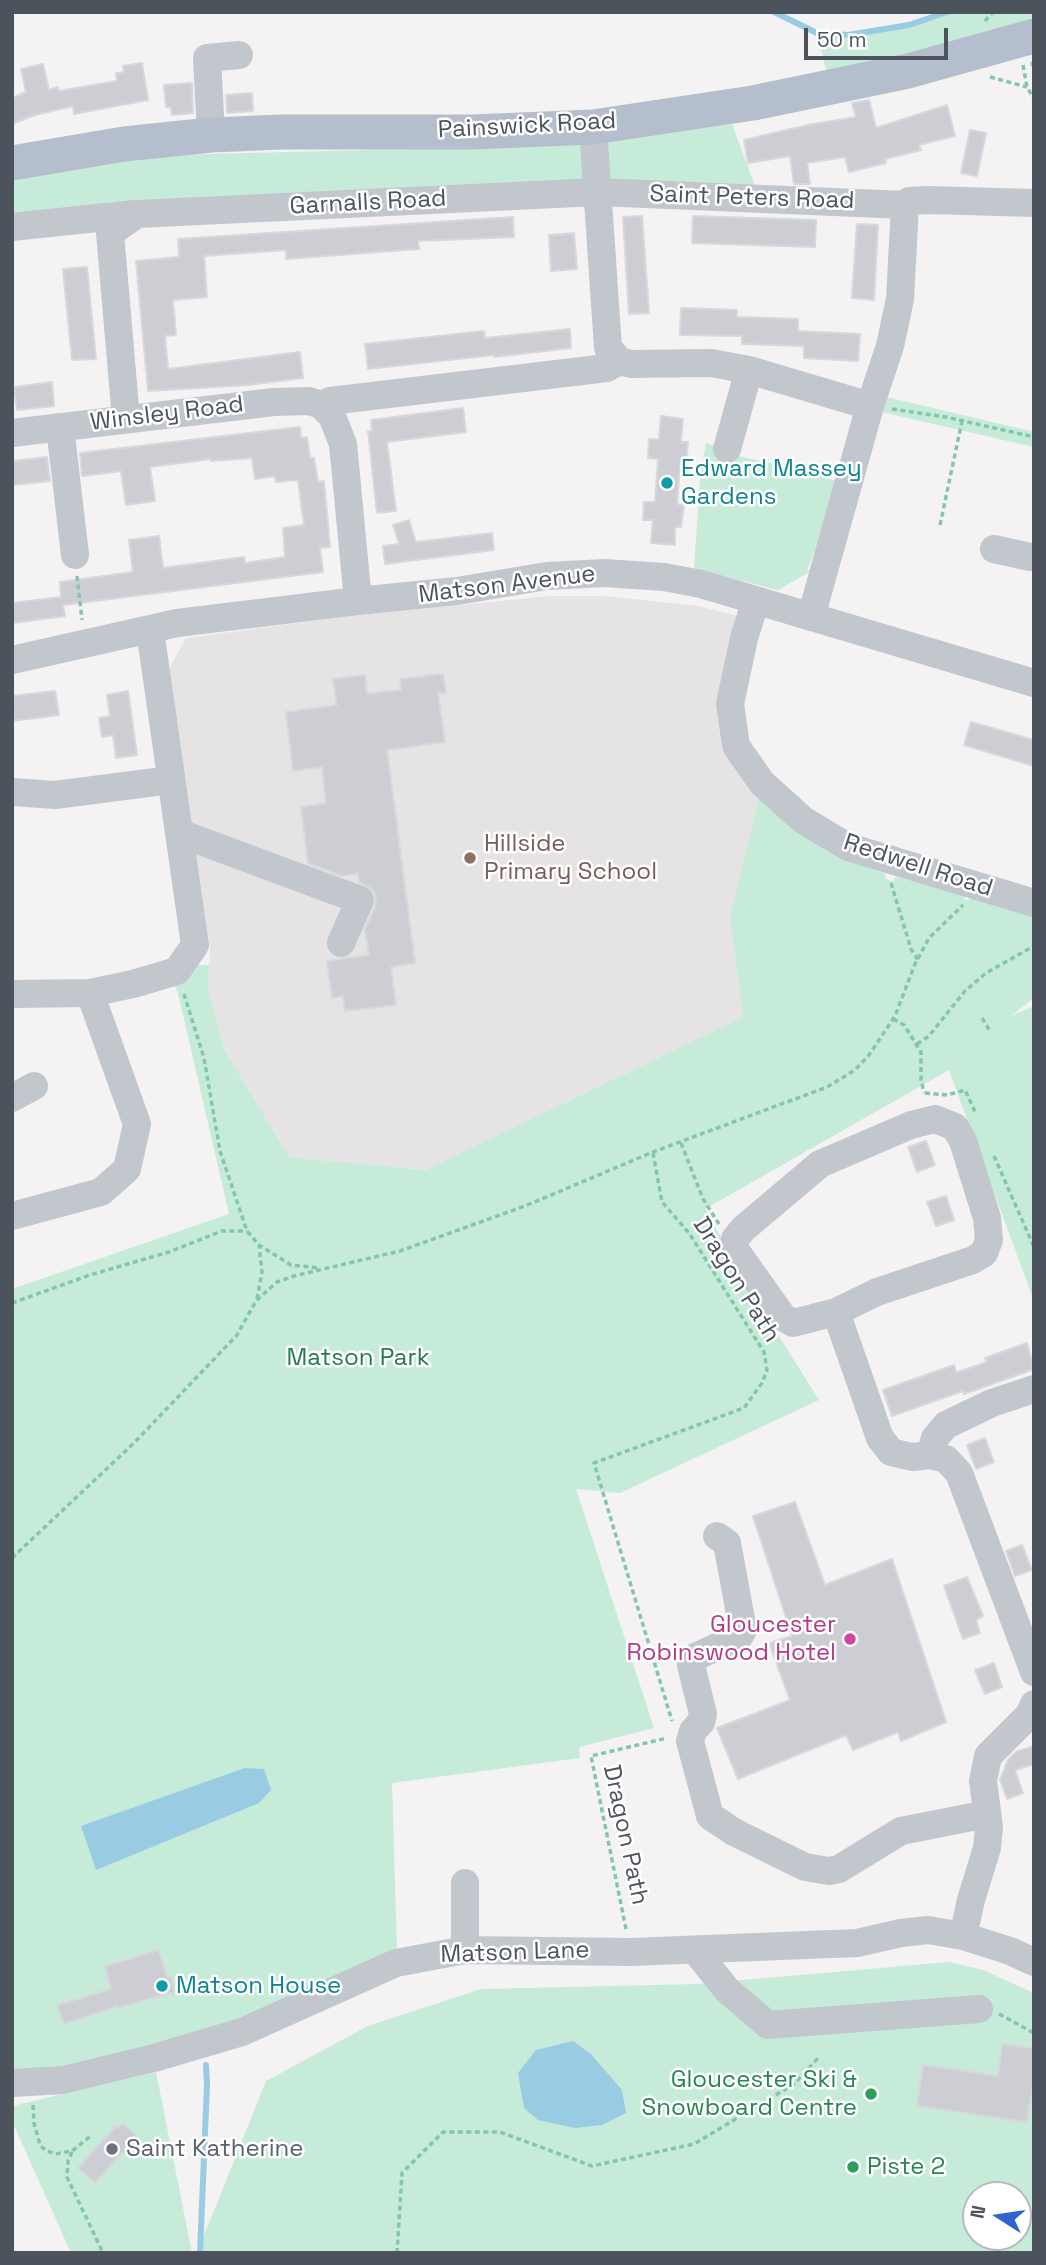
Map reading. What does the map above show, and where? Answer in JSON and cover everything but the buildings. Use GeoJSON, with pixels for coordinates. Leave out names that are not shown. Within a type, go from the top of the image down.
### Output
{"type":"FeatureCollection","features":[{"type":"Feature","properties":{"kind":"main road","name":"Painswick Road"},"geometry":{"type":"LineString","coordinates":[[12,163],[124,145],[211,135],[295,131],[472,132],[593,127],[718,109],[908,71],[1029,37]]}},
{"type":"Feature","properties":{"kind":"street"},"geometry":{"type":"LineString","coordinates":[[211,135],[207,58],[239,55]]}},
{"type":"Feature","properties":{"kind":"street"},"geometry":{"type":"LineString","coordinates":[[593,127],[608,348],[620,361],[631,364],[711,363],[749,370],[870,407]]}},
{"type":"Feature","properties":{"kind":"street","name":"Saint Peters Road"},"geometry":{"type":"LineString","coordinates":[[598,192],[905,205],[909,201],[928,200],[1034,203]]}},
{"type":"Feature","properties":{"kind":"street","name":"Garnalls Road"},"geometry":{"type":"LineString","coordinates":[[12,227],[137,214],[598,192]]}},
{"type":"Feature","properties":{"kind":"street"},"geometry":{"type":"LineString","coordinates":[[811,617],[870,407],[890,346],[900,299],[905,205]]}},
{"type":"Feature","properties":{"kind":"street"},"geometry":{"type":"LineString","coordinates":[[126,419],[110,233],[137,214]]}},
{"type":"Feature","properties":{"kind":"street","name":"Winsley Road"},"geometry":{"type":"LineString","coordinates":[[12,433],[274,401],[309,401],[321,405],[330,401],[607,368],[620,361]]}},
{"type":"Feature","properties":{"kind":"street"},"geometry":{"type":"LineString","coordinates":[[727,449],[749,370]]}},
{"type":"Feature","properties":{"kind":"street"},"geometry":{"type":"LineString","coordinates":[[321,405],[332,416],[343,444],[358,601]]}},
{"type":"Feature","properties":{"kind":"street"},"geometry":{"type":"LineString","coordinates":[[60,427],[75,555]]}},
{"type":"Feature","properties":{"kind":"street"},"geometry":{"type":"LineString","coordinates":[[993,549],[1032,552]]}},
{"type":"Feature","properties":{"kind":"street","name":"Matson Avenue"},"geometry":{"type":"LineString","coordinates":[[12,660],[177,623],[457,591],[547,576],[604,573],[664,577],[701,584],[1034,683]]}},
{"type":"Feature","properties":{"kind":"street","name":"Redwell Road"},"geometry":{"type":"LineString","coordinates":[[756,600],[744,638],[730,704],[736,746],[762,783],[803,820],[848,847],[1034,904]]}},
{"type":"Feature","properties":{"kind":"street"},"geometry":{"type":"LineString","coordinates":[[12,994],[90,993],[133,984],[177,971],[195,945],[150,630]]}},
{"type":"Feature","properties":{"kind":"street"},"geometry":{"type":"LineString","coordinates":[[12,792],[55,795],[171,780]]}},
{"type":"Feature","properties":{"kind":"street"},"geometry":{"type":"LineString","coordinates":[[178,833],[360,900],[341,943]]}},
{"type":"Feature","properties":{"kind":"street"},"geometry":{"type":"LineString","coordinates":[[12,1216],[101,1192],[127,1169],[137,1124],[90,993]]}},
{"type":"Feature","properties":{"kind":"street"},"geometry":{"type":"LineString","coordinates":[[936,1119],[955,1127],[963,1141],[987,1218],[989,1240],[984,1253],[973,1260],[877,1292],[836,1312],[793,1323],[783,1318],[734,1248],[735,1239],[743,1228],[820,1164],[926,1120],[936,1119]]}},
{"type":"Feature","properties":{"kind":"street"},"geometry":{"type":"LineString","coordinates":[[836,1312],[880,1438],[891,1452],[912,1457],[930,1455],[946,1459],[959,1473],[1034,1672]]}},
{"type":"Feature","properties":{"kind":"street"},"geometry":{"type":"LineString","coordinates":[[930,1455],[935,1438],[946,1425],[992,1403],[1034,1389]]}},
{"type":"Feature","properties":{"kind":"street"},"geometry":{"type":"LineString","coordinates":[[717,1536],[727,1543],[744,1630],[739,1637],[695,1657],[691,1665],[703,1714],[690,1741],[710,1816],[734,1832],[806,1867],[829,1871],[839,1869],[901,1831],[986,1814]]}},
{"type":"Feature","properties":{"kind":"street"},"geometry":{"type":"LineString","coordinates":[[963,1936],[987,1848],[989,1827],[983,1781],[988,1756],[1029,1715],[1034,1704]]}},
{"type":"Feature","properties":{"kind":"street"},"geometry":{"type":"LineString","coordinates":[[465,1883],[465,1950]]}},
{"type":"Feature","properties":{"kind":"street","name":"Matson Lane"},"geometry":{"type":"LineString","coordinates":[[21,2083],[63,2081],[242,2032],[396,1963],[465,1950],[695,1950],[857,1943],[928,1930],[963,1936],[1034,1962]]}},
{"type":"Feature","properties":{"kind":"street"},"geometry":{"type":"LineString","coordinates":[[695,1950],[727,1990],[768,2025],[979,2009]]}},
{"type":"Feature","properties":{"kind":"path"},"geometry":{"type":"LineString","coordinates":[[1029,37],[1022,57],[1027,87],[1034,99]]}},
{"type":"Feature","properties":{"kind":"path"},"geometry":{"type":"LineString","coordinates":[[870,407],[962,421],[1034,437]]}},
{"type":"Feature","properties":{"kind":"path"},"geometry":{"type":"LineString","coordinates":[[940,525],[962,421]]}},
{"type":"Feature","properties":{"kind":"path"},"geometry":{"type":"LineString","coordinates":[[75,555],[86,643]]}},
{"type":"Feature","properties":{"kind":"path"},"geometry":{"type":"LineString","coordinates":[[887,858],[896,901],[908,931],[911,949],[918,960]]}},
{"type":"Feature","properties":{"kind":"path"},"geometry":{"type":"LineString","coordinates":[[12,1558],[134,1443],[236,1335],[256,1301],[277,1282],[400,1251],[525,1206],[653,1152],[827,1087],[861,1065],[893,1019],[929,938],[963,905],[975,886]]}},
{"type":"Feature","properties":{"kind":"path"},"geometry":{"type":"LineString","coordinates":[[917,1044],[929,1036],[965,991],[986,973],[1034,946]]}},
{"type":"Feature","properties":{"kind":"path"},"geometry":{"type":"LineString","coordinates":[[177,971],[204,1058],[220,1151],[247,1231],[260,1245],[291,1265],[326,1269]]}},
{"type":"Feature","properties":{"kind":"path"},"geometry":{"type":"LineString","coordinates":[[982,1018],[990,1031]]}},
{"type":"Feature","properties":{"kind":"path"},"geometry":{"type":"LineString","coordinates":[[893,1019],[904,1025],[917,1044],[925,1093]]}},
{"type":"Feature","properties":{"kind":"path"},"geometry":{"type":"LineString","coordinates":[[681,1143],[703,1199],[727,1236],[735,1239]]}},
{"type":"Feature","properties":{"kind":"path","name":"Dragon Path"},"geometry":{"type":"LineString","coordinates":[[653,1152],[662,1202],[689,1233],[764,1352],[767,1370],[762,1383],[744,1408],[594,1463],[672,1723]]}},
{"type":"Feature","properties":{"kind":"path"},"geometry":{"type":"LineString","coordinates":[[12,1303],[90,1275],[169,1252],[222,1231],[247,1231]]}},
{"type":"Feature","properties":{"kind":"path"},"geometry":{"type":"LineString","coordinates":[[256,1301],[262,1272],[260,1245]]}},
{"type":"Feature","properties":{"kind":"path","name":"Dragon Path"},"geometry":{"type":"LineString","coordinates":[[631,1952],[591,1756],[676,1736]]}},
{"type":"Feature","properties":{"kind":"path"},"geometry":{"type":"LineString","coordinates":[[979,2009],[1005,2016],[1034,2033]]}},
{"type":"Feature","properties":{"kind":"path"},"geometry":{"type":"LineString","coordinates":[[397,2253],[402,2173],[443,2132],[500,2132],[592,2166],[694,2144],[794,2084],[818,2058]]}},
{"type":"Feature","properties":{"kind":"path"},"geometry":{"type":"LineString","coordinates":[[21,2083],[40,2146],[55,2154],[72,2151],[92,2135]]}},
{"type":"Feature","properties":{"kind":"path"},"geometry":{"type":"LineString","coordinates":[[72,2151],[67,2177],[103,2253]]}},
{"type":"Feature","properties":{"kind":"shaded area","name":"Hillside Primary School"},"geometry":{"type":"Polygon","coordinates":[[[550,596],[604,596],[699,606],[740,617],[716,703],[722,751],[759,798],[730,917],[743,1017],[425,1170],[289,1157],[225,1051],[208,991],[210,949],[167,672],[186,638],[359,615],[550,596]]]}},
{"type":"Feature","properties":{"kind":"green space"},"geometry":{"type":"Polygon","coordinates":[[[947,12],[1034,12],[1034,36],[830,86],[817,33],[848,35],[909,25],[947,12]]]}},
{"type":"Feature","properties":{"kind":"green space"},"geometry":{"type":"Polygon","coordinates":[[[732,124],[757,192],[12,227],[12,178],[165,155],[573,145],[732,124]]]}},
{"type":"Feature","properties":{"kind":"green space"},"geometry":{"type":"Polygon","coordinates":[[[874,394],[1034,432],[1034,447],[869,409],[874,394]]]}},
{"type":"Feature","properties":{"kind":"green space"},"geometry":{"type":"Polygon","coordinates":[[[706,443],[733,455],[836,481],[807,570],[811,571],[778,590],[694,569],[700,480],[706,443]]]}},
{"type":"Feature","properties":{"kind":"green space","name":"Matson Park"},"geometry":{"type":"Polygon","coordinates":[[[759,798],[802,835],[839,858],[884,873],[886,879],[894,882],[895,877],[906,879],[964,896],[964,899],[973,897],[1034,917],[1034,998],[1011,1016],[1034,1006],[1034,1301],[949,1070],[705,1209],[757,1301],[819,1400],[620,1493],[576,1489],[654,1728],[579,1747],[580,1758],[392,1783],[397,1950],[240,2029],[101,2068],[12,2073],[12,1289],[229,1214],[178,993],[172,980],[196,965],[209,965],[208,991],[225,1051],[289,1157],[425,1170],[743,1017],[730,917],[759,798]]]}},
{"type":"Feature","properties":{"kind":"green space"},"geometry":{"type":"Polygon","coordinates":[[[949,1962],[983,1970],[1034,1993],[1034,2253],[197,2253],[266,2081],[368,2026],[481,1989],[697,1984],[949,1962]]]}},
{"type":"Feature","properties":{"kind":"green space"},"geometry":{"type":"Polygon","coordinates":[[[156,2072],[192,2253],[71,2253],[12,2121],[12,2106],[156,2072]]]}},
{"type":"Feature","properties":{"kind":"water"},"geometry":{"type":"Polygon","coordinates":[[[245,1768],[264,1769],[271,1790],[259,1803],[96,1870],[81,1826],[245,1768]]]}},
{"type":"Feature","properties":{"kind":"water"},"geometry":{"type":"Polygon","coordinates":[[[573,2041],[591,2054],[622,2090],[626,2113],[602,2125],[575,2128],[538,2120],[524,2108],[518,2073],[536,2050],[573,2041]]]}},
{"type":"Feature","properties":{"kind":"waterway"},"geometry":{"type":"LineString","coordinates":[[774,12],[817,33],[848,35],[909,25],[947,12]]}},
{"type":"Feature","properties":{"kind":"waterway"},"geometry":{"type":"LineString","coordinates":[[200,2253],[206,2065]]}},
{"type":"Feature","properties":{"kind":"place","name":"Edward Massey Gardens"},"geometry":{"type":"Point","coordinates":[667,483]}},
{"type":"Feature","properties":{"kind":"place","name":"Hillside Primary School"},"geometry":{"type":"Point","coordinates":[470,858]}},
{"type":"Feature","properties":{"kind":"place","name":"Gloucester Robinswood Hotel"},"geometry":{"type":"Point","coordinates":[850,1639]}},
{"type":"Feature","properties":{"kind":"place","name":"Matson House"},"geometry":{"type":"Point","coordinates":[162,1986]}},
{"type":"Feature","properties":{"kind":"place","name":"Gloucester Ski & Snowboard Centre"},"geometry":{"type":"Point","coordinates":[871,2094]}},
{"type":"Feature","properties":{"kind":"place","name":"Saint Katherine"},"geometry":{"type":"Point","coordinates":[112,2149]}},
{"type":"Feature","properties":{"kind":"place","name":"Piste 2"},"geometry":{"type":"Point","coordinates":[853,2167]}}]}
